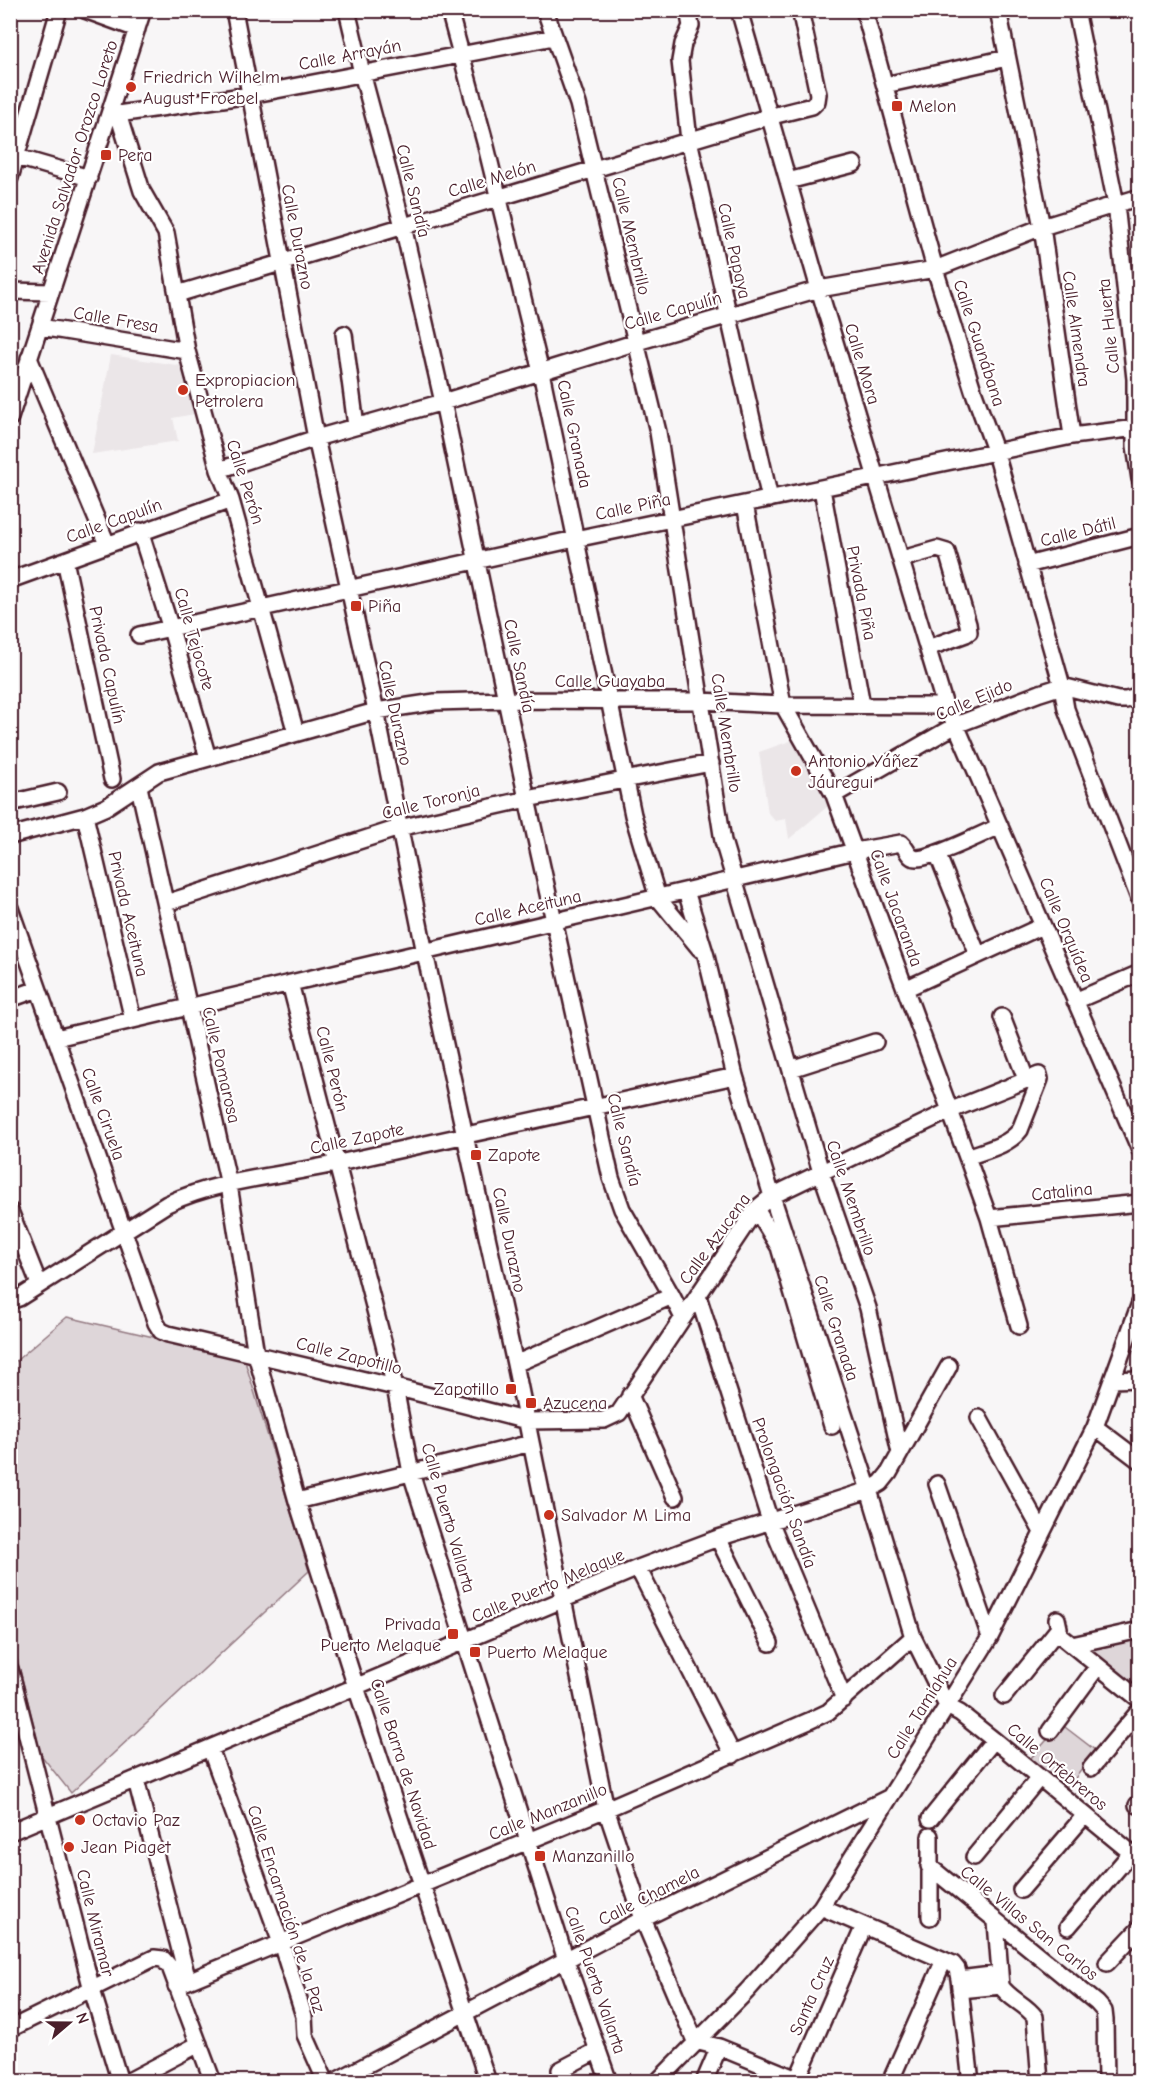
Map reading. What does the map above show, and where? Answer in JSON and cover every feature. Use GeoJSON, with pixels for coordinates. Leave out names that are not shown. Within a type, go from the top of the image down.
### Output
{"type":"FeatureCollection","features":[{"type":"Feature","properties":{"kind":"street"},"geometry":{"type":"LineString","coordinates":[[10,178],[14,156],[59,10]]}},
{"type":"Feature","properties":{"kind":"street"},"geometry":{"type":"LineString","coordinates":[[85,10],[137,29]]}},
{"type":"Feature","properties":{"kind":"street","name":"Avenida Salvador Orozco Loreto"},"geometry":{"type":"LineString","coordinates":[[10,418],[89,178],[115,112],[143,10]]}},
{"type":"Feature","properties":{"kind":"street","name":"Calle Durazno"},"geometry":{"type":"LineString","coordinates":[[234,10],[316,438],[515,1364],[606,1809],[643,1920],[695,2041]]}},
{"type":"Feature","properties":{"kind":"street","name":"Calle Sandía"},"geometry":{"type":"LineString","coordinates":[[347,10],[403,226],[443,402],[527,799],[611,1178],[622,1209],[683,1318]]}},
{"type":"Feature","properties":{"kind":"street","name":"Calle Granada"},"geometry":{"type":"LineString","coordinates":[[449,10],[541,372],[633,815],[658,898],[706,956]]}},
{"type":"Feature","properties":{"kind":"street","name":"Calle Membrillo"},"geometry":{"type":"LineString","coordinates":[[545,10],[578,104],[658,432],[723,841],[821,1172],[868,1308],[900,1453]]}},
{"type":"Feature","properties":{"kind":"street","name":"Calle Papaya"},"geometry":{"type":"LineString","coordinates":[[687,10],[691,26],[682,45],[680,61],[689,140],[770,499]]}},
{"type":"Feature","properties":{"kind":"street","name":"Calle Mora"},"geometry":{"type":"LineString","coordinates":[[739,10],[768,117],[945,706],[956,725]]}},
{"type":"Feature","properties":{"kind":"street","name":"Calle Melón"},"geometry":{"type":"LineString","coordinates":[[177,294],[689,140],[812,106],[817,101],[818,94],[800,10]]}},
{"type":"Feature","properties":{"kind":"street","name":"Calle Guanábana"},"geometry":{"type":"LineString","coordinates":[[864,10],[935,269],[973,390],[996,453],[1062,686],[1066,710],[1140,901]]}},
{"type":"Feature","properties":{"kind":"street","name":"Calle Almendra"},"geometry":{"type":"LineString","coordinates":[[998,10],[1042,227],[1072,436]]}},
{"type":"Feature","properties":{"kind":"street","name":"Calle Huerta"},"geometry":{"type":"LineString","coordinates":[[1076,10],[1116,204],[1135,379],[1135,446],[1140,479]]}},
{"type":"Feature","properties":{"kind":"street","name":"Calle Arrayán"},"geometry":{"type":"LineString","coordinates":[[115,112],[250,95],[554,37]]}},
{"type":"Feature","properties":{"kind":"street"},"geometry":{"type":"LineString","coordinates":[[885,86],[1008,58]]}},
{"type":"Feature","properties":{"kind":"street","name":"Calle Perón"},"geometry":{"type":"LineString","coordinates":[[115,112],[142,191],[166,233],[187,351],[219,470],[231,500],[296,733]]}},
{"type":"Feature","properties":{"kind":"street"},"geometry":{"type":"LineString","coordinates":[[14,156],[89,178]]}},
{"type":"Feature","properties":{"kind":"street"},"geometry":{"type":"LineString","coordinates":[[788,181],[854,165]]}},
{"type":"Feature","properties":{"kind":"street","name":"Calle Capulín"},"geometry":{"type":"LineString","coordinates":[[219,470],[316,438],[819,289],[935,269],[1042,227],[1140,197]]}},
{"type":"Feature","properties":{"kind":"street"},"geometry":{"type":"LineString","coordinates":[[10,291],[51,292]]}},
{"type":"Feature","properties":{"kind":"street","name":"Calle Fresa"},"geometry":{"type":"LineString","coordinates":[[40,327],[187,351]]}},
{"type":"Feature","properties":{"kind":"street"},"geometry":{"type":"LineString","coordinates":[[344,334],[356,426]]}},
{"type":"Feature","properties":{"kind":"street"},"geometry":{"type":"LineString","coordinates":[[30,358],[107,544]]}},
{"type":"Feature","properties":{"kind":"street","name":"Calle Piña"},"geometry":{"type":"LineString","coordinates":[[139,635],[575,539],[1072,436],[1136,428]]}},
{"type":"Feature","properties":{"kind":"street","name":"Privada Piña"},"geometry":{"type":"LineString","coordinates":[[822,489],[862,705]]}},
{"type":"Feature","properties":{"kind":"street","name":"Calle Capulín"},"geometry":{"type":"LineString","coordinates":[[10,580],[140,531],[231,500]]}},
{"type":"Feature","properties":{"kind":"street","name":"Calle Jacaranda"},"geometry":{"type":"LineString","coordinates":[[746,504],[783,705],[834,795],[968,1157],[989,1218],[1019,1326]]}},
{"type":"Feature","properties":{"kind":"street","name":"Calle Tejocote"},"geometry":{"type":"LineString","coordinates":[[140,531],[171,628],[208,758]]}},
{"type":"Feature","properties":{"kind":"street","name":"Calle Dátil"},"geometry":{"type":"LineString","coordinates":[[1027,565],[1140,536]]}},
{"type":"Feature","properties":{"kind":"street"},"geometry":{"type":"LineString","coordinates":[[902,559],[937,549],[945,550],[962,601],[969,632],[928,648]]}},
{"type":"Feature","properties":{"kind":"street","name":"Privada Capulín"},"geometry":{"type":"LineString","coordinates":[[65,560],[112,779]]}},
{"type":"Feature","properties":{"kind":"street"},"geometry":{"type":"LineString","coordinates":[[1062,686],[1118,700],[1140,696]]}},
{"type":"Feature","properties":{"kind":"street","name":"Calle Ejido"},"geometry":{"type":"LineString","coordinates":[[834,795],[956,725],[1062,686]]}},
{"type":"Feature","properties":{"kind":"street","name":"Calle Guayaba"},"geometry":{"type":"LineString","coordinates":[[10,836],[85,816],[106,807],[159,772],[376,711],[435,702],[701,700],[783,705],[945,706]]}},
{"type":"Feature","properties":{"kind":"street","name":"Calle Orquídea"},"geometry":{"type":"LineString","coordinates":[[956,725],[1140,1150]]}},
{"type":"Feature","properties":{"kind":"street","name":"Calle Toronja"},"geometry":{"type":"LineString","coordinates":[[166,903],[399,828],[527,799],[711,763]]}},
{"type":"Feature","properties":{"kind":"street","name":"Calle Pomarosa"},"geometry":{"type":"LineString","coordinates":[[139,787],[229,1185],[256,1354]]}},
{"type":"Feature","properties":{"kind":"street"},"geometry":{"type":"LineString","coordinates":[[10,803],[58,792]]}},
{"type":"Feature","properties":{"kind":"street","name":"Privada Aceituna"},"geometry":{"type":"LineString","coordinates":[[85,816],[133,1020]]}},
{"type":"Feature","properties":{"kind":"street","name":"Calle Aceituna"},"geometry":{"type":"LineString","coordinates":[[56,1038],[855,851],[897,843],[903,844],[914,859],[937,853],[1000,826]]}},
{"type":"Feature","properties":{"kind":"street"},"geometry":{"type":"LineString","coordinates":[[937,853],[978,955]]}},
{"type":"Feature","properties":{"kind":"street","name":"Calle Granada"},"geometry":{"type":"LineString","coordinates":[[686,891],[706,956],[735,1076],[869,1490],[913,1637],[947,1706]]}},
{"type":"Feature","properties":{"kind":"street","name":"Calle Ciruela"},"geometry":{"type":"LineString","coordinates":[[10,908],[156,1323],[161,1331]]}},
{"type":"Feature","properties":{"kind":"street"},"geometry":{"type":"LineString","coordinates":[[905,989],[1042,926]]}},
{"type":"Feature","properties":{"kind":"street"},"geometry":{"type":"LineString","coordinates":[[1075,1001],[1140,973]]}},
{"type":"Feature","properties":{"kind":"street","name":"Calle Perón"},"geometry":{"type":"LineString","coordinates":[[290,983],[336,1164]]}},
{"type":"Feature","properties":{"kind":"street"},"geometry":{"type":"LineString","coordinates":[[10,999],[39,989]]}},
{"type":"Feature","properties":{"kind":"street"},"geometry":{"type":"LineString","coordinates":[[968,1157],[1005,1143],[1015,1136],[1020,1130],[1040,1079],[1033,1077],[1002,1017]]}},
{"type":"Feature","properties":{"kind":"street"},"geometry":{"type":"LineString","coordinates":[[791,1069],[875,1042]]}},
{"type":"Feature","properties":{"kind":"street","name":"Calle Zapote"},"geometry":{"type":"LineString","coordinates":[[11,1301],[167,1204],[189,1193],[336,1164],[735,1076]]}},
{"type":"Feature","properties":{"kind":"street","name":"Calle Azucena"},"geometry":{"type":"LineString","coordinates":[[527,1421],[604,1420],[619,1413],[756,1209],[772,1196],[950,1111],[1033,1077]]}},
{"type":"Feature","properties":{"kind":"street","name":"Calle Puerto Vallarta"},"geometry":{"type":"LineString","coordinates":[[336,1164],[395,1387],[411,1473],[566,1960],[609,2082]]}},
{"type":"Feature","properties":{"kind":"street","name":"Catalina"},"geometry":{"type":"LineString","coordinates":[[989,1218],[1140,1203]]}},
{"type":"Feature","properties":{"kind":"street"},"geometry":{"type":"LineString","coordinates":[[756,1209],[779,1247],[832,1426]]}},
{"type":"Feature","properties":{"kind":"street"},"geometry":{"type":"LineString","coordinates":[[10,1211],[39,1284]]}},
{"type":"Feature","properties":{"kind":"street"},"geometry":{"type":"LineString","coordinates":[[515,1364],[672,1296]]}},
{"type":"Feature","properties":{"kind":"street","name":"Prolongación Sandía"},"geometry":{"type":"LineString","coordinates":[[698,1296],[770,1521],[844,1699]]}},
{"type":"Feature","properties":{"kind":"street","name":"Calle Tamiahua"},"geometry":{"type":"LineString","coordinates":[[657,2082],[695,2041],[747,1991],[821,1907],[990,1637],[1095,1427],[1140,1303]]}},
{"type":"Feature","properties":{"kind":"street","name":"Calle Zapotillo"},"geometry":{"type":"LineString","coordinates":[[161,1331],[527,1421]]}},
{"type":"Feature","properties":{"kind":"street","name":"Calle Barra de Navidad"},"geometry":{"type":"LineString","coordinates":[[256,1354],[297,1501],[356,1687],[488,2082]]}},
{"type":"Feature","properties":{"kind":"street","name":"Calle Puerto Melaque"},"geometry":{"type":"LineString","coordinates":[[10,1832],[638,1569],[718,1538],[869,1490],[885,1478],[949,1366]]}},
{"type":"Feature","properties":{"kind":"street"},"geometry":{"type":"LineString","coordinates":[[1112,1380],[1140,1379]]}},
{"type":"Feature","properties":{"kind":"street"},"geometry":{"type":"LineString","coordinates":[[630,1395],[675,1497]]}},
{"type":"Feature","properties":{"kind":"street"},"geometry":{"type":"LineString","coordinates":[[979,1418],[1042,1532]]}},
{"type":"Feature","properties":{"kind":"street"},"geometry":{"type":"LineString","coordinates":[[1095,1427],[1140,1461]]}},
{"type":"Feature","properties":{"kind":"street"},"geometry":{"type":"LineString","coordinates":[[297,1501],[531,1443]]}},
{"type":"Feature","properties":{"kind":"street"},"geometry":{"type":"LineString","coordinates":[[937,1484],[990,1637]]}},
{"type":"Feature","properties":{"kind":"street"},"geometry":{"type":"LineString","coordinates":[[718,1538],[770,1643]]}},
{"type":"Feature","properties":{"kind":"street"},"geometry":{"type":"LineString","coordinates":[[638,1569],[733,1755]]}},
{"type":"Feature","properties":{"kind":"street"},"geometry":{"type":"LineString","coordinates":[[1004,1696],[1057,1625],[1072,1645],[1140,1700]]}},
{"type":"Feature","properties":{"kind":"street"},"geometry":{"type":"LineString","coordinates":[[1072,1645],[1140,1630]]}},
{"type":"Feature","properties":{"kind":"street","name":"Calle Manzanillo"},"geometry":{"type":"LineString","coordinates":[[182,1984],[606,1809],[828,1712],[913,1637]]}},
{"type":"Feature","properties":{"kind":"street"},"geometry":{"type":"LineString","coordinates":[[1050,1731],[1098,1666]]}},
{"type":"Feature","properties":{"kind":"street","name":"Calle Miramar"},"geometry":{"type":"LineString","coordinates":[[10,1669],[92,1990],[120,2082]]}},
{"type":"Feature","properties":{"kind":"street","name":"Calle Orfebreros"},"geometry":{"type":"LineString","coordinates":[[947,1706],[960,1713],[994,1740],[1135,1857]]}},
{"type":"Feature","properties":{"kind":"street"},"geometry":{"type":"LineString","coordinates":[[1091,1768],[1140,1710]]}},
{"type":"Feature","properties":{"kind":"street"},"geometry":{"type":"LineString","coordinates":[[930,1819],[994,1740]]}},
{"type":"Feature","properties":{"kind":"street","name":"Calle Encarnación de la Paz"},"geometry":{"type":"LineString","coordinates":[[210,1748],[281,1943],[304,2016],[305,2035],[326,2082]]}},
{"type":"Feature","properties":{"kind":"street"},"geometry":{"type":"LineString","coordinates":[[974,1857],[1039,1778]]}},
{"type":"Feature","properties":{"kind":"street"},"geometry":{"type":"LineString","coordinates":[[136,1780],[182,1984],[199,2044],[213,2082]]}},
{"type":"Feature","properties":{"kind":"street","name":"Calle Chamela"},"geometry":{"type":"LineString","coordinates":[[334,2082],[643,1920],[888,1798]]}},
{"type":"Feature","properties":{"kind":"street"},"geometry":{"type":"LineString","coordinates":[[1021,1890],[1085,1815]]}},
{"type":"Feature","properties":{"kind":"street"},"geometry":{"type":"LineString","coordinates":[[930,1836],[930,1917]]}},
{"type":"Feature","properties":{"kind":"street"},"geometry":{"type":"LineString","coordinates":[[1068,1927],[1135,1857]]}},
{"type":"Feature","properties":{"kind":"street","name":"Calle Villas San Carlos"},"geometry":{"type":"LineString","coordinates":[[929,1866],[1104,2011],[1106,2082]]}},
{"type":"Feature","properties":{"kind":"street"},"geometry":{"type":"LineString","coordinates":[[821,1907],[953,1964],[959,1979],[971,2082]]}},
{"type":"Feature","properties":{"kind":"street"},"geometry":{"type":"LineString","coordinates":[[996,1922],[1001,1980],[1006,1993],[1030,2010],[1035,2018],[1040,2082]]}},
{"type":"Feature","properties":{"kind":"street","name":"Santa Cruz"},"geometry":{"type":"LineString","coordinates":[[799,2081],[864,1926]]}},
{"type":"Feature","properties":{"kind":"street"},"geometry":{"type":"LineString","coordinates":[[1107,1964],[1140,1928]]}},
{"type":"Feature","properties":{"kind":"street"},"geometry":{"type":"LineString","coordinates":[[10,2029],[154,1958],[163,1959],[182,1984]]}},
{"type":"Feature","properties":{"kind":"street"},"geometry":{"type":"LineString","coordinates":[[890,2082],[944,1960]]}},
{"type":"Feature","properties":{"kind":"street"},"geometry":{"type":"LineString","coordinates":[[959,1979],[1001,1980]]}},
{"type":"Feature","properties":{"kind":"street"},"geometry":{"type":"LineString","coordinates":[[695,2041],[719,2047],[799,2081]]}},
{"type":"Feature","properties":{"kind":"street"},"geometry":{"type":"LineString","coordinates":[[127,2082],[199,2044]]}},
{"type":"Feature","properties":{"kind":"street"},"geometry":{"type":"LineString","coordinates":[[704,2082],[719,2047]]}},
{"type":"Feature","properties":{"kind":"street"},"geometry":{"type":"LineString","coordinates":[[560,2070],[598,2050]]}},
{"type":"Feature","properties":{"kind":"shaded area"},"geometry":{"type":"Polygon","coordinates":[[[111,355],[183,366],[194,414],[173,418],[178,441],[92,454],[111,355]]]}},
{"type":"Feature","properties":{"kind":"shaded area"},"geometry":{"type":"Polygon","coordinates":[[[793,740],[828,806],[789,839],[786,819],[775,821],[768,813],[759,752],[793,740]]]}},
{"type":"Feature","properties":{"kind":"shaded area"},"geometry":{"type":"Polygon","coordinates":[[[67,1317],[244,1358],[309,1571],[71,1793],[41,1755],[11,1634],[10,1366],[67,1317]]]}},
{"type":"Feature","properties":{"kind":"shaded area"},"geometry":{"type":"Polygon","coordinates":[[[1139,1635],[1139,1693],[1086,1647],[1139,1635]]]}},
{"type":"Feature","properties":{"kind":"shaded area"},"geometry":{"type":"Polygon","coordinates":[[[1061,1724],[1096,1751],[1066,1790],[1030,1759],[1061,1724]]]}},
{"type":"Feature","properties":{"kind":"place","name":"Friedrich Wilhelm August Froebel"},"geometry":{"type":"Point","coordinates":[131,87]}},
{"type":"Feature","properties":{"kind":"place","name":"Melon"},"geometry":{"type":"Point","coordinates":[897,106]}},
{"type":"Feature","properties":{"kind":"place","name":"Pera"},"geometry":{"type":"Point","coordinates":[106,155]}},
{"type":"Feature","properties":{"kind":"place","name":"Expropiacion Petrolera"},"geometry":{"type":"Point","coordinates":[183,390]}},
{"type":"Feature","properties":{"kind":"place","name":"Piña"},"geometry":{"type":"Point","coordinates":[356,606]}},
{"type":"Feature","properties":{"kind":"place","name":"Antonio Yáñez Jáuregui"},"geometry":{"type":"Point","coordinates":[796,771]}},
{"type":"Feature","properties":{"kind":"place","name":"Zapote"},"geometry":{"type":"Point","coordinates":[476,1155]}},
{"type":"Feature","properties":{"kind":"place","name":"Zapotillo"},"geometry":{"type":"Point","coordinates":[511,1389]}},
{"type":"Feature","properties":{"kind":"place","name":"Azucena"},"geometry":{"type":"Point","coordinates":[531,1403]}},
{"type":"Feature","properties":{"kind":"place","name":"Salvador M Lima"},"geometry":{"type":"Point","coordinates":[549,1515]}},
{"type":"Feature","properties":{"kind":"place","name":"Privada Puerto Melaque"},"geometry":{"type":"Point","coordinates":[453,1634]}},
{"type":"Feature","properties":{"kind":"place","name":"Puerto Melaque"},"geometry":{"type":"Point","coordinates":[475,1652]}},
{"type":"Feature","properties":{"kind":"place","name":"Octavio Paz"},"geometry":{"type":"Point","coordinates":[80,1820]}},
{"type":"Feature","properties":{"kind":"place","name":"Jean Piaget"},"geometry":{"type":"Point","coordinates":[69,1847]}},
{"type":"Feature","properties":{"kind":"place","name":"Manzanillo"},"geometry":{"type":"Point","coordinates":[540,1856]}}]}
